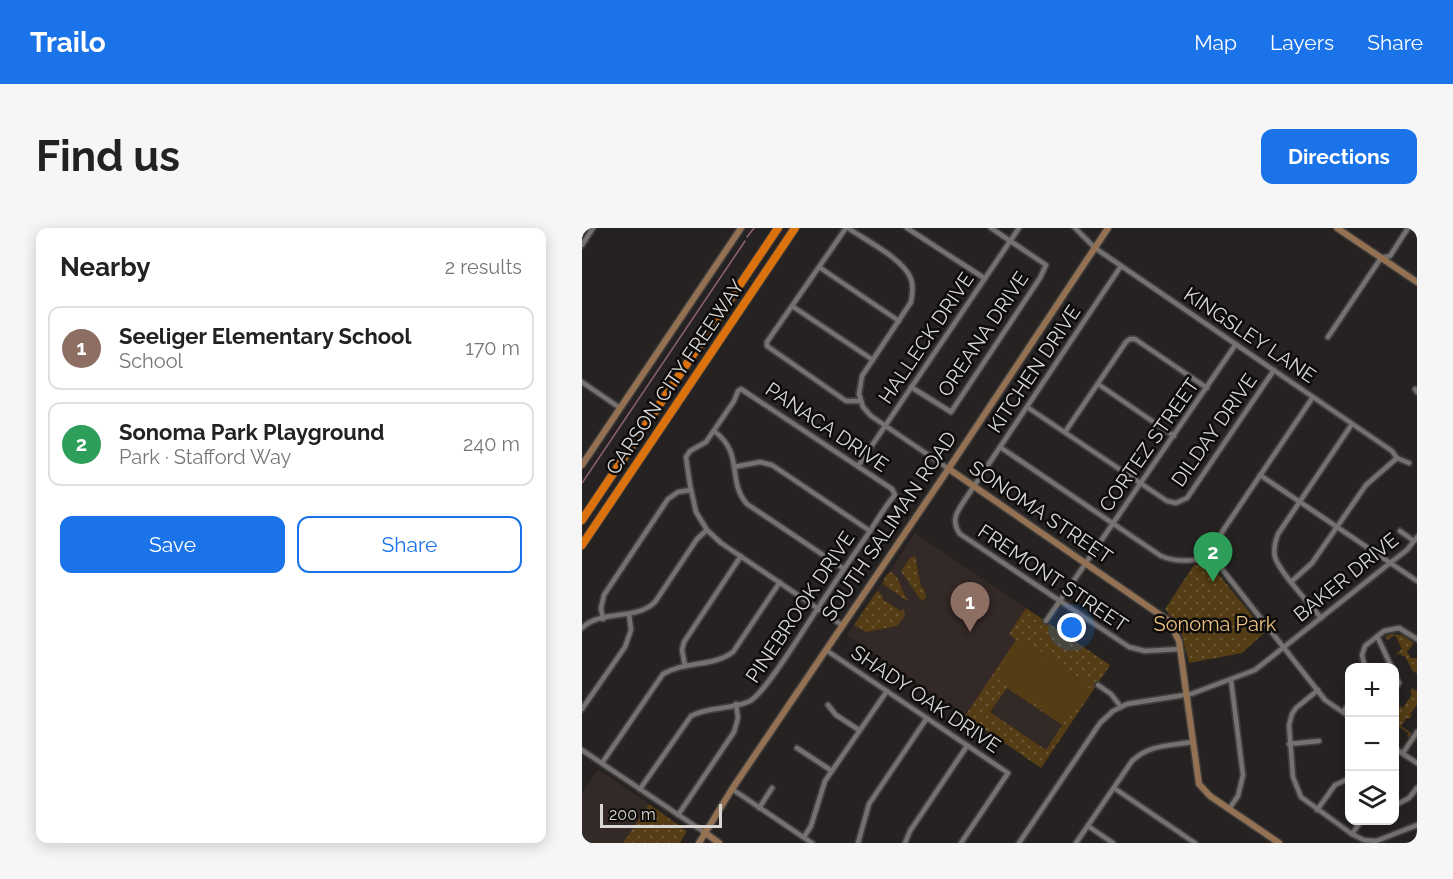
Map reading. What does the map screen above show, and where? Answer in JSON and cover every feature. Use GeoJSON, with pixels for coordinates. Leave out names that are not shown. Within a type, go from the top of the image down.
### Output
{"type":"FeatureCollection","features":[{"type":"Feature","properties":{"kind":"highway","name":"CARSON CITY FREEWAY"},"geometry":{"type":"LineString","coordinates":[[582,520],[778,228]]}},
{"type":"Feature","properties":{"kind":"highway","name":"CARSON CITY FREEWAY"},"geometry":{"type":"LineString","coordinates":[[582,545],[795,228]]}},
{"type":"Feature","properties":{"kind":"street"},"geometry":{"type":"LineString","coordinates":[[582,245],[593,228]]}},
{"type":"Feature","properties":{"kind":"street"},"geometry":{"type":"LineString","coordinates":[[582,465],[741,228]]}},
{"type":"Feature","properties":{"kind":"street"},"geometry":{"type":"LineString","coordinates":[[847,228],[898,262],[912,280],[913,292],[911,302],[859,384],[861,401],[846,401],[770,351],[766,346],[847,228]]}},
{"type":"Feature","properties":{"kind":"street"},"geometry":{"type":"LineString","coordinates":[[907,228],[984,278]]}},
{"type":"Feature","properties":{"kind":"street"},"geometry":{"type":"LineString","coordinates":[[991,228],[1010,241]]}},
{"type":"Feature","properties":{"kind":"street","name":"HALLECK DRIVE"},"geometry":{"type":"LineString","coordinates":[[858,466],[1019,228]]}},
{"type":"Feature","properties":{"kind":"street","name":"KINGSLEY LANE"},"geometry":{"type":"LineString","coordinates":[[1075,228],[1095,248],[1392,451],[1397,458],[1409,463]]}},
{"type":"Feature","properties":{"kind":"street","name":"SOUTH SALIMAN ROAD"},"geometry":{"type":"LineString","coordinates":[[699,843],[732,789],[1108,228]]}},
{"type":"Feature","properties":{"kind":"street"},"geometry":{"type":"LineString","coordinates":[[1337,228],[1417,282]]}},
{"type":"Feature","properties":{"kind":"street"},"geometry":{"type":"LineString","coordinates":[[1328,337],[1381,258],[1390,256],[1408,228]]}},
{"type":"Feature","properties":{"kind":"street","name":"OREANA DRIVE"},"geometry":{"type":"LineString","coordinates":[[911,387],[951,411],[1040,278],[1046,265],[1010,241]]}},
{"type":"Feature","properties":{"kind":"street","name":"KITCHEN DRIVE"},"geometry":{"type":"LineString","coordinates":[[954,520],[973,486],[1121,266]]}},
{"type":"Feature","properties":{"kind":"street"},"geometry":{"type":"LineString","coordinates":[[819,267],[899,321]]}},
{"type":"Feature","properties":{"kind":"street"},"geometry":{"type":"LineString","coordinates":[[792,306],[873,360]]}},
{"type":"Feature","properties":{"kind":"street"},"geometry":{"type":"LineString","coordinates":[[1065,432],[1126,342],[1133,339],[1207,388]]}},
{"type":"Feature","properties":{"kind":"street","name":"CORTEZ STREET"},"geometry":{"type":"LineString","coordinates":[[1046,621],[1236,344]]}},
{"type":"Feature","properties":{"kind":"street","name":"DILDAY DRIVE"},"geometry":{"type":"LineString","coordinates":[[1141,484],[1167,501],[1176,503],[1187,498],[1274,370]]}},
{"type":"Feature","properties":{"kind":"street"},"geometry":{"type":"LineString","coordinates":[[582,382],[620,408]]}},
{"type":"Feature","properties":{"kind":"street"},"geometry":{"type":"LineString","coordinates":[[1098,384],[1174,436]]}},
{"type":"Feature","properties":{"kind":"street","name":"PANACA DRIVE"},"geometry":{"type":"LineString","coordinates":[[714,431],[741,389],[894,492]]}},
{"type":"Feature","properties":{"kind":"street"},"geometry":{"type":"LineString","coordinates":[[1313,397],[1218,537],[1216,556],[1222,569],[1325,700],[1343,712],[1345,709]]}},
{"type":"Feature","properties":{"kind":"street","name":"SONOMA STREET"},"geometry":{"type":"LineString","coordinates":[[861,401],[865,411],[885,426],[1164,616],[1174,628],[1180,649],[1199,784],[1204,791],[1279,843]]}},
{"type":"Feature","properties":{"kind":"street"},"geometry":{"type":"LineString","coordinates":[[1027,407],[1141,484]]}},
{"type":"Feature","properties":{"kind":"street"},"geometry":{"type":"LineString","coordinates":[[1321,618],[1276,560],[1274,549],[1278,534],[1352,424]]}},
{"type":"Feature","properties":{"kind":"street"},"geometry":{"type":"LineString","coordinates":[[843,626],[721,543],[707,530],[696,512],[687,470],[687,454],[702,445],[714,431],[725,439],[730,447],[739,491],[747,504],[844,568]]}},
{"type":"Feature","properties":{"kind":"street"},"geometry":{"type":"LineString","coordinates":[[1000,447],[1161,556],[1171,560],[1187,561],[1216,556]]}},
{"type":"Feature","properties":{"kind":"street"},"geometry":{"type":"LineString","coordinates":[[1292,582],[1312,563],[1366,485],[1397,458]]}},
{"type":"Feature","properties":{"kind":"street"},"geometry":{"type":"LineString","coordinates":[[734,467],[760,462],[772,465],[870,531]]}},
{"type":"Feature","properties":{"kind":"street"},"geometry":{"type":"LineString","coordinates":[[1260,475],[1417,581]]}},
{"type":"Feature","properties":{"kind":"street"},"geometry":{"type":"LineString","coordinates":[[603,619],[601,608],[604,595],[668,500],[678,492],[691,490]]}},
{"type":"Feature","properties":{"kind":"street","name":"PINEBROOK DRIVE"},"geometry":{"type":"LineString","coordinates":[[640,789],[691,716],[701,711],[751,700],[761,692],[895,495],[894,492]]}},
{"type":"Feature","properties":{"kind":"street","name":"FREMONT STREET"},"geometry":{"type":"LineString","coordinates":[[954,520],[960,534],[1129,647],[1144,651],[1180,649]]}},
{"type":"Feature","properties":{"kind":"street"},"geometry":{"type":"LineString","coordinates":[[582,628],[592,621],[647,609],[655,602],[697,539],[707,530]]}},
{"type":"Feature","properties":{"kind":"street"},"geometry":{"type":"LineString","coordinates":[[1400,531],[1416,539]]}},
{"type":"Feature","properties":{"kind":"street","name":"BAKER DRIVE"},"geometry":{"type":"LineString","coordinates":[[1019,843],[1100,723],[1120,707],[1139,701],[1186,695],[1255,670],[1390,563],[1416,539]]}},
{"type":"Feature","properties":{"kind":"street"},"geometry":{"type":"LineString","coordinates":[[685,666],[682,650],[684,642],[741,556]]}},
{"type":"Feature","properties":{"kind":"street"},"geometry":{"type":"LineString","coordinates":[[602,763],[659,678],[672,669],[724,659],[734,652],[780,582]]}},
{"type":"Feature","properties":{"kind":"street"},"geometry":{"type":"LineString","coordinates":[[582,710],[625,647],[631,630],[629,614]]}},
{"type":"Feature","properties":{"kind":"street"},"geometry":{"type":"LineString","coordinates":[[1364,663],[1362,656],[1365,646],[1390,628],[1399,628],[1417,639]]}},
{"type":"Feature","properties":{"kind":"street"},"geometry":{"type":"LineString","coordinates":[[1377,636],[1390,663]]}},
{"type":"Feature","properties":{"kind":"street","name":"SHADY OAK DRIVE"},"geometry":{"type":"LineString","coordinates":[[826,650],[1008,773],[961,843]]}},
{"type":"Feature","properties":{"kind":"street"},"geometry":{"type":"LineString","coordinates":[[1229,809],[1238,796],[1243,775],[1231,680]]}},
{"type":"Feature","properties":{"kind":"street"},"geometry":{"type":"LineString","coordinates":[[1098,684],[1111,694],[1120,707]]}},
{"type":"Feature","properties":{"kind":"street"},"geometry":{"type":"LineString","coordinates":[[1318,690],[1296,708],[1289,725],[1293,777],[1301,797],[1352,834],[1364,840],[1376,841],[1417,825]]}},
{"type":"Feature","properties":{"kind":"street"},"geometry":{"type":"LineString","coordinates":[[804,837],[811,826],[821,788],[887,691]]}},
{"type":"Feature","properties":{"kind":"street"},"geometry":{"type":"LineString","coordinates":[[678,815],[734,732],[738,718],[736,704]]}},
{"type":"Feature","properties":{"kind":"street"},"geometry":{"type":"LineString","coordinates":[[828,705],[836,715],[859,730]]}},
{"type":"Feature","properties":{"kind":"street"},"geometry":{"type":"LineString","coordinates":[[858,843],[869,804],[927,718]]}},
{"type":"Feature","properties":{"kind":"street"},"geometry":{"type":"LineString","coordinates":[[1402,753],[1417,732]]}},
{"type":"Feature","properties":{"kind":"street"},"geometry":{"type":"LineString","coordinates":[[1289,744],[1319,741]]}},
{"type":"Feature","properties":{"kind":"street"},"geometry":{"type":"LineString","coordinates":[[1076,843],[1132,761],[1145,750],[1192,742]]}},
{"type":"Feature","properties":{"kind":"street"},"geometry":{"type":"LineString","coordinates":[[905,843],[916,822],[967,746]]}},
{"type":"Feature","properties":{"kind":"street"},"geometry":{"type":"LineString","coordinates":[[797,748],[832,771]]}},
{"type":"Feature","properties":{"kind":"street"},"geometry":{"type":"LineString","coordinates":[[582,750],[719,843]]}},
{"type":"Feature","properties":{"kind":"street"},"geometry":{"type":"LineString","coordinates":[[1399,751],[1417,763]]}},
{"type":"Feature","properties":{"kind":"street"},"geometry":{"type":"LineString","coordinates":[[1317,810],[1335,785],[1345,780]]}},
{"type":"Feature","properties":{"kind":"street"},"geometry":{"type":"LineString","coordinates":[[759,808],[772,788]]}},
{"type":"Feature","properties":{"kind":"street"},"geometry":{"type":"LineString","coordinates":[[1114,788],[1195,843]]}},
{"type":"Feature","properties":{"kind":"street"},"geometry":{"type":"LineString","coordinates":[[1399,804],[1409,798],[1417,788]]}},
{"type":"Feature","properties":{"kind":"street"},"geometry":{"type":"LineString","coordinates":[[732,789],[812,843]]}},
{"type":"Feature","properties":{"kind":"street"},"geometry":{"type":"LineString","coordinates":[[1352,834],[1358,825]]}},
{"type":"Feature","properties":{"kind":"street"},"geometry":{"type":"LineString","coordinates":[[1088,826],[1113,843]]}},
{"type":"Feature","properties":{"kind":"shaded area"},"geometry":{"type":"Polygon","coordinates":[[[915,533],[1110,665],[1041,768],[847,635],[915,533]]]}},
{"type":"Feature","properties":{"kind":"shaded area"},"geometry":{"type":"Polygon","coordinates":[[[598,769],[649,804],[623,843],[582,843],[582,793],[598,769]]]}},
{"type":"Feature","properties":{"kind":"green space"},"geometry":{"type":"Polygon","coordinates":[[[915,556],[921,587],[924,588],[926,597],[923,601],[901,571],[910,558],[915,556]]]}},
{"type":"Feature","properties":{"kind":"green space","name":"Sonoma Park"},"geometry":{"type":"Polygon","coordinates":[[[1213,563],[1216,571],[1264,630],[1264,633],[1242,653],[1189,663],[1181,632],[1165,609],[1194,565],[1213,563]]]}},
{"type":"Feature","properties":{"kind":"green space"},"geometry":{"type":"Polygon","coordinates":[[[891,572],[897,578],[908,600],[884,585],[885,577],[891,572]]]}},
{"type":"Feature","properties":{"kind":"green space"},"geometry":{"type":"Polygon","coordinates":[[[877,591],[883,596],[882,599],[901,611],[904,609],[905,616],[897,626],[866,632],[854,625],[877,591]]]}},
{"type":"Feature","properties":{"kind":"green space"},"geometry":{"type":"Polygon","coordinates":[[[1026,608],[1110,665],[1041,768],[965,716],[1016,640],[1009,634],[1026,608]],[[1007,688],[990,712],[1046,750],[1062,725],[1007,688]]]}},
{"type":"Feature","properties":{"kind":"green space"},"geometry":{"type":"Polygon","coordinates":[[[1391,634],[1402,635],[1414,643],[1407,652],[1411,658],[1417,658],[1417,674],[1412,670],[1405,656],[1395,655],[1402,649],[1395,635],[1387,640],[1385,637],[1391,634]]]}},
{"type":"Feature","properties":{"kind":"green space"},"geometry":{"type":"Polygon","coordinates":[[[1021,638],[1090,685],[1064,723],[995,677],[1021,638]]]}},
{"type":"Feature","properties":{"kind":"green space"},"geometry":{"type":"Polygon","coordinates":[[[1412,688],[1417,691],[1417,705],[1409,719],[1407,718],[1401,726],[1413,734],[1410,738],[1407,736],[1408,733],[1399,727],[1399,707],[1403,708],[1412,694],[1410,692],[1412,688]]]}},
{"type":"Feature","properties":{"kind":"green space"},"geometry":{"type":"Polygon","coordinates":[[[649,804],[687,831],[680,843],[623,843],[649,804]]]}},
{"type":"Feature","properties":{"kind":"waterway"},"geometry":{"type":"LineString","coordinates":[[747,237],[754,228]]}},
{"type":"Feature","properties":{"kind":"waterway"},"geometry":{"type":"LineString","coordinates":[[582,483],[745,241]]}},
{"type":"Feature","properties":{"kind":"place","name":"Sonoma Park Playground"},"geometry":{"type":"Point","coordinates":[1213,582]}},
{"type":"Feature","properties":{"kind":"place","name":"Seeliger Elementary School"},"geometry":{"type":"Point","coordinates":[970,632]}}]}
